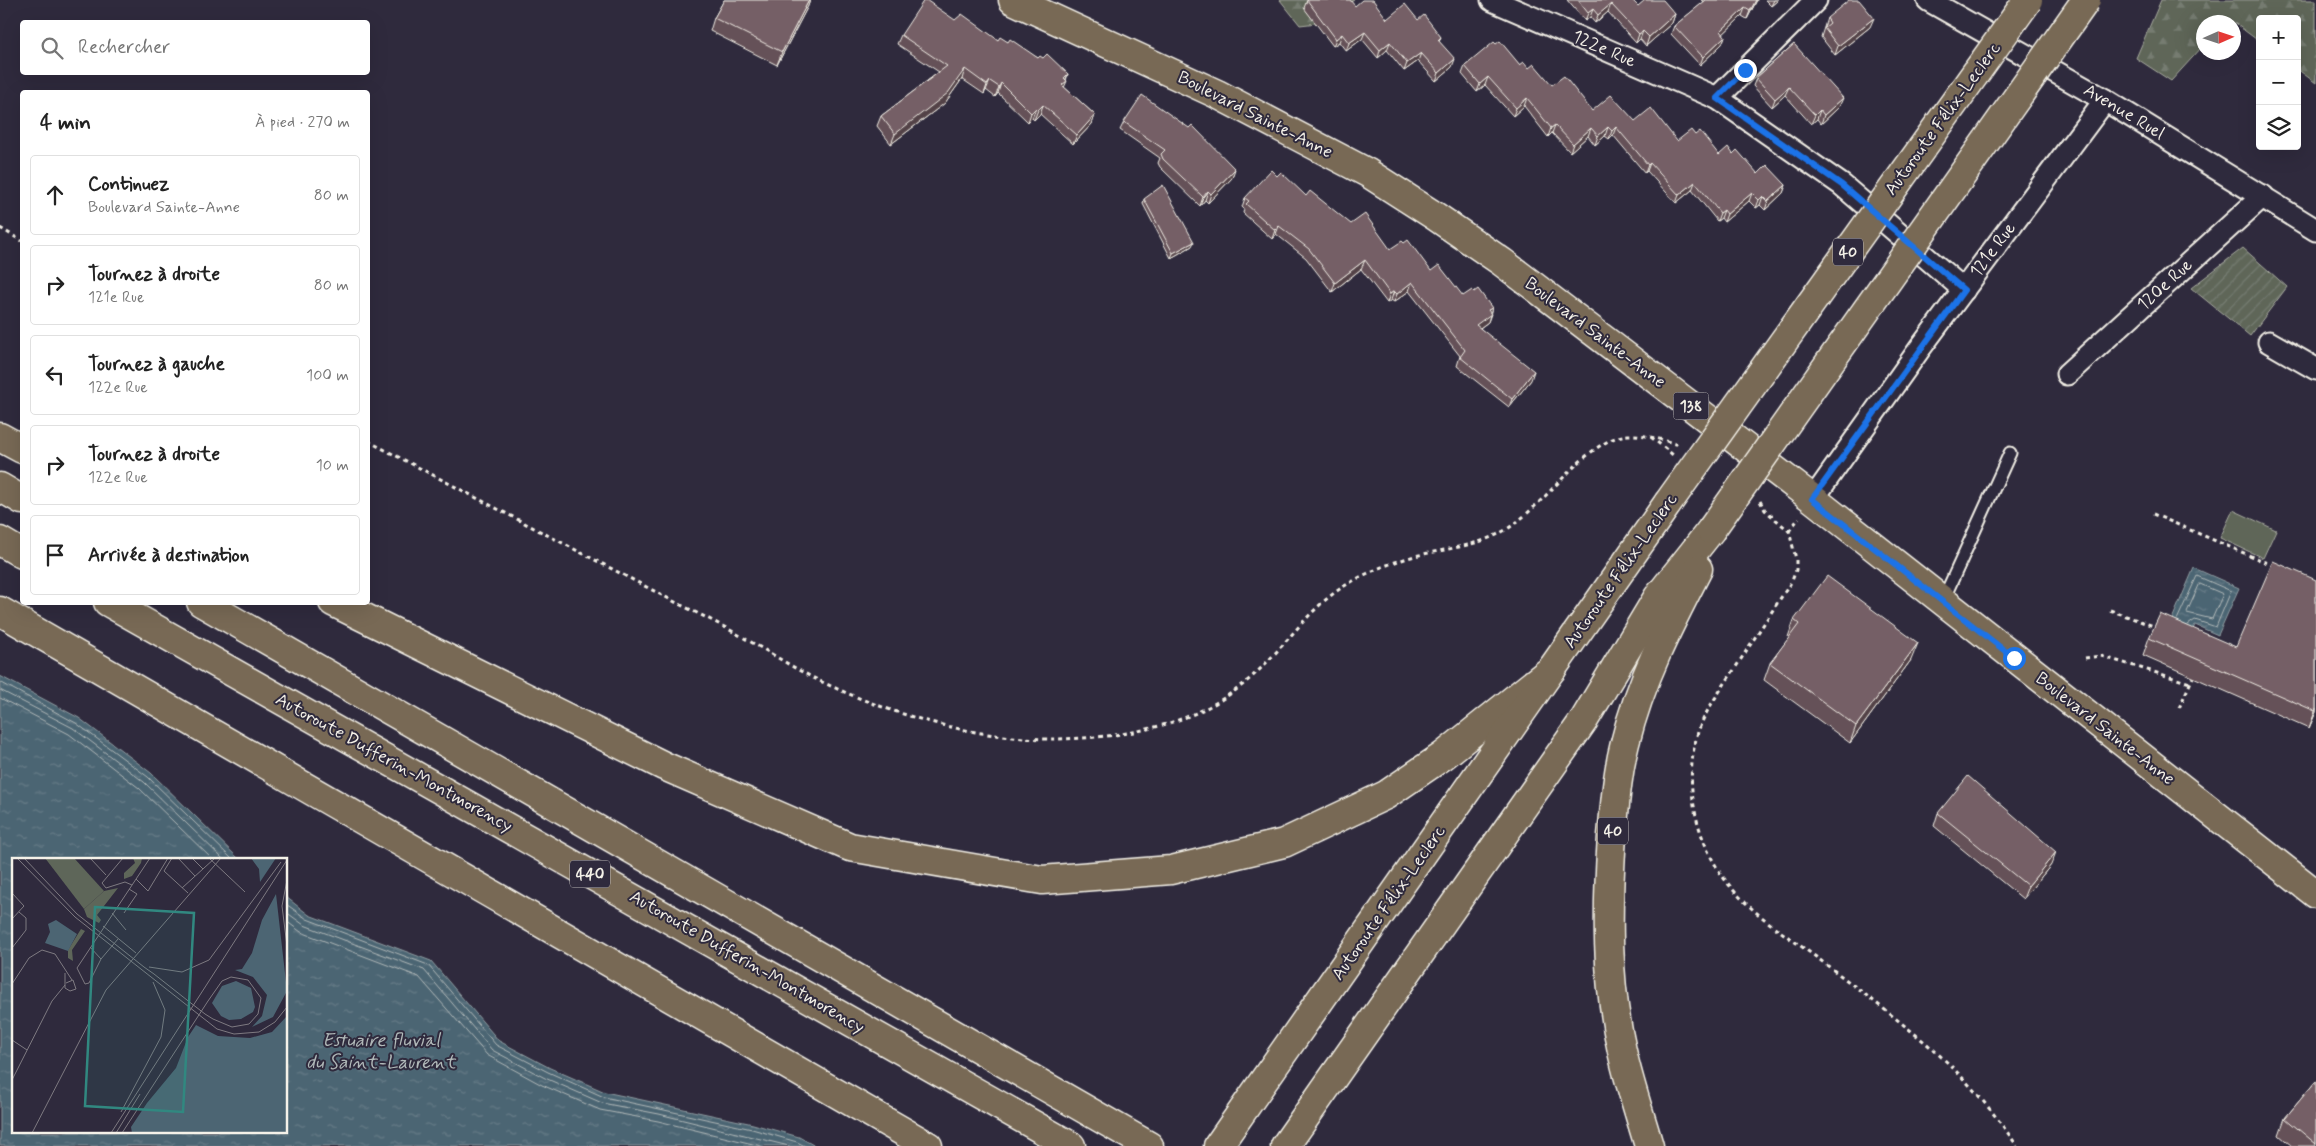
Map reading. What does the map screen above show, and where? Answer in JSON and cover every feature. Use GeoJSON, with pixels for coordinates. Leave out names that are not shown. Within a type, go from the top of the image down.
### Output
{"type":"FeatureCollection","features":[{"type":"Feature","properties":{"kind":"main road","name":"Boulevard Sainte-Anne"},"geometry":{"type":"LineString","coordinates":[[1013,0],[1217,94],[1376,179],[1502,262],[1812,499],[2316,894]]}},
{"type":"Feature","properties":{"kind":"main road","name":"Autoroute Félix-Leclerc"},"geometry":{"type":"LineString","coordinates":[[1218,1146],[1668,503],[2028,0]]}},
{"type":"Feature","properties":{"kind":"main road","name":"40"},"geometry":{"type":"LineString","coordinates":[[1649,1146],[1622,1051],[1612,984],[1608,893],[1617,782],[1625,741],[1650,667],[1681,599],[1702,559],[1711,530],[2086,0]]}},
{"type":"Feature","properties":{"kind":"main road"},"geometry":{"type":"LineString","coordinates":[[0,437],[20,447]]}},
{"type":"Feature","properties":{"kind":"main road"},"geometry":{"type":"LineString","coordinates":[[0,488],[20,499]]}},
{"type":"Feature","properties":{"kind":"main road"},"geometry":{"type":"LineString","coordinates":[[1285,1146],[1584,720],[1658,597],[1711,530]]}},
{"type":"Feature","properties":{"kind":"main road"},"geometry":{"type":"LineString","coordinates":[[0,542],[20,553]]}},
{"type":"Feature","properties":{"kind":"main road","name":"Autoroute Dufferin-Montmorency"},"geometry":{"type":"LineString","coordinates":[[113,605],[1071,1146]]}},
{"type":"Feature","properties":{"kind":"main road","name":"440"},"geometry":{"type":"LineString","coordinates":[[206,605],[1149,1146]]}},
{"type":"Feature","properties":{"kind":"main road"},"geometry":{"type":"LineString","coordinates":[[339,605],[664,766],[850,847],[1042,880],[1171,870],[1284,844],[1386,795],[1443,756],[1552,670]]}},
{"type":"Feature","properties":{"kind":"main road"},"geometry":{"type":"LineString","coordinates":[[0,611],[928,1146]]}},
{"type":"Feature","properties":{"kind":"street","name":"122e Rue"},"geometry":{"type":"LineString","coordinates":[[1492,0],[1717,98],[1842,185],[1964,290]]}},
{"type":"Feature","properties":{"kind":"street"},"geometry":{"type":"LineString","coordinates":[[1717,98],[1816,0]]}},
{"type":"Feature","properties":{"kind":"street","name":"Avenue Ruel"},"geometry":{"type":"LineString","coordinates":[[1928,0],[2105,100],[2316,230]]}},
{"type":"Feature","properties":{"kind":"street","name":"121e Rue"},"geometry":{"type":"LineString","coordinates":[[1812,499],[2105,100]]}},
{"type":"Feature","properties":{"kind":"street","name":"120e Rue"},"geometry":{"type":"LineString","coordinates":[[2067,374],[2263,196]]}},
{"type":"Feature","properties":{"kind":"street"},"geometry":{"type":"LineString","coordinates":[[2269,342],[2316,369]]}},
{"type":"Feature","properties":{"kind":"lane"},"geometry":{"type":"LineString","coordinates":[[1942,602],[2010,453]]}},
{"type":"Feature","properties":{"kind":"path"},"geometry":{"type":"LineString","coordinates":[[0,228],[20,239]]}},
{"type":"Feature","properties":{"kind":"path"},"geometry":{"type":"LineString","coordinates":[[370,442],[748,640],[817,680],[864,701],[909,717],[958,729],[1003,736],[1048,739],[1133,733],[1168,724],[1203,710],[1232,694],[1256,673],[1319,606],[1351,581],[1412,557],[1476,544],[1499,534],[1533,511],[1590,452],[1609,441],[1626,435],[1650,437]]}},
{"type":"Feature","properties":{"kind":"path"},"geometry":{"type":"LineString","coordinates":[[1765,510],[1789,531],[1796,570],[1792,581],[1715,699],[1699,731],[1692,759],[1692,790],[1696,817],[1704,842],[1717,869],[1736,893],[1759,915],[1868,997],[1942,1058],[1977,1093],[2017,1146]]}},
{"type":"Feature","properties":{"kind":"path"},"geometry":{"type":"LineString","coordinates":[[2153,514],[2280,569]]}},
{"type":"Feature","properties":{"kind":"path"},"geometry":{"type":"LineString","coordinates":[[2110,610],[2156,627]]}},
{"type":"Feature","properties":{"kind":"path"},"geometry":{"type":"LineString","coordinates":[[2085,658],[2101,656],[2190,683]]}},
{"type":"Feature","properties":{"kind":"path"},"geometry":{"type":"LineString","coordinates":[[2179,708],[2193,677]]}},
{"type":"Feature","properties":{"kind":"green space"},"geometry":{"type":"Polygon","coordinates":[[[1280,0],[1354,0],[1317,23],[1300,25],[1280,0]]]}},
{"type":"Feature","properties":{"kind":"green space"},"geometry":{"type":"Polygon","coordinates":[[[2161,0],[2316,0],[2316,83],[2301,72],[2301,15],[2256,15],[2256,39],[2241,28],[2241,15],[2196,15],[2196,54],[2171,81],[2136,58],[2161,0]]]}},
{"type":"Feature","properties":{"kind":"green space"},"geometry":{"type":"Polygon","coordinates":[[[2243,248],[2287,287],[2250,336],[2191,288],[2243,248]]]}},
{"type":"Feature","properties":{"kind":"green space"},"geometry":{"type":"Polygon","coordinates":[[[2233,510],[2276,530],[2263,558],[2220,538],[2233,510]]]}},
{"type":"Feature","properties":{"kind":"water"},"geometry":{"type":"Polygon","coordinates":[[[2194,568],[2239,588],[2218,635],[2195,625],[2191,633],[2170,624],[2194,568]]]}},
{"type":"Feature","properties":{"kind":"water","name":"Estuaire fluvial du Saint-Laurent"},"geometry":{"type":"Polygon","coordinates":[[[0,676],[79,718],[151,773],[238,858],[12,858],[12,1134],[288,1134],[288,899],[309,915],[431,961],[499,1041],[550,1068],[605,1092],[753,1124],[799,1137],[815,1146],[0,1146],[0,676]]]}},
{"type":"Feature","properties":{"kind":"building"},"geometry":{"type":"Polygon","coordinates":[[[724,0],[809,0],[782,52],[714,18],[724,0]]]}},
{"type":"Feature","properties":{"kind":"building"},"geometry":{"type":"Polygon","coordinates":[[[924,0],[955,20],[962,14],[998,40],[1000,37],[1008,42],[1010,39],[1038,58],[1040,56],[1043,58],[1047,54],[1068,74],[1064,78],[1067,81],[1062,85],[1095,115],[1077,135],[1043,105],[1031,113],[1001,83],[999,87],[990,81],[987,85],[965,69],[948,93],[895,134],[881,116],[947,66],[901,35],[924,0]]]}},
{"type":"Feature","properties":{"kind":"building"},"geometry":{"type":"Polygon","coordinates":[[[1307,0],[1350,0],[1355,6],[1362,0],[1373,0],[1387,19],[1405,4],[1418,20],[1424,15],[1441,37],[1438,40],[1455,59],[1439,73],[1421,53],[1407,63],[1390,42],[1380,50],[1365,32],[1349,43],[1342,34],[1336,39],[1307,0]]]}},
{"type":"Feature","properties":{"kind":"building"},"geometry":{"type":"Polygon","coordinates":[[[1578,0],[1632,0],[1638,6],[1645,0],[1663,0],[1675,14],[1649,37],[1643,31],[1639,34],[1611,4],[1598,15],[1593,9],[1588,13],[1578,0]]]}},
{"type":"Feature","properties":{"kind":"building"},"geometry":{"type":"Polygon","coordinates":[[[1706,0],[1756,0],[1750,11],[1745,8],[1721,31],[1725,36],[1703,57],[1674,26],[1706,0]]]}},
{"type":"Feature","properties":{"kind":"building"},"geometry":{"type":"Polygon","coordinates":[[[1849,0],[1859,0],[1874,18],[1838,46],[1824,28],[1830,23],[1827,18],[1849,0]]]}},
{"type":"Feature","properties":{"kind":"building"},"geometry":{"type":"Polygon","coordinates":[[[1500,41],[1520,65],[1524,62],[1529,68],[1534,64],[1552,85],[1564,76],[1592,111],[1611,95],[1635,121],[1651,108],[1677,141],[1691,130],[1695,135],[1700,131],[1719,155],[1728,147],[1733,154],[1737,150],[1758,174],[1767,165],[1786,185],[1768,201],[1763,196],[1759,200],[1752,193],[1727,214],[1724,210],[1720,213],[1695,182],[1679,195],[1650,163],[1648,165],[1616,127],[1612,131],[1608,127],[1598,136],[1591,128],[1573,144],[1555,125],[1551,128],[1527,98],[1516,108],[1488,77],[1480,84],[1465,66],[1494,42],[1496,44],[1500,41]]]}},
{"type":"Feature","properties":{"kind":"building"},"geometry":{"type":"Polygon","coordinates":[[[1794,44],[1843,98],[1824,115],[1820,110],[1815,115],[1789,87],[1775,99],[1756,78],[1794,44]]]}},
{"type":"Feature","properties":{"kind":"building"},"geometry":{"type":"Polygon","coordinates":[[[1142,95],[1189,128],[1192,125],[1235,169],[1211,194],[1208,191],[1203,197],[1163,159],[1161,154],[1165,150],[1124,122],[1142,95]]]}},
{"type":"Feature","properties":{"kind":"building"},"geometry":{"type":"Polygon","coordinates":[[[1271,170],[1277,176],[1281,172],[1306,196],[1310,191],[1351,224],[1365,214],[1390,249],[1402,241],[1404,243],[1408,240],[1431,271],[1439,265],[1463,296],[1472,290],[1474,292],[1478,289],[1492,308],[1488,310],[1491,314],[1476,325],[1534,371],[1512,399],[1460,357],[1465,350],[1412,282],[1397,294],[1394,291],[1390,294],[1365,260],[1335,283],[1309,249],[1279,226],[1275,230],[1246,204],[1249,201],[1245,198],[1271,170]]]}},
{"type":"Feature","properties":{"kind":"building"},"geometry":{"type":"Polygon","coordinates":[[[1163,185],[1194,242],[1173,253],[1144,199],[1163,185]]]}},
{"type":"Feature","properties":{"kind":"building"},"geometry":{"type":"Polygon","coordinates":[[[2273,561],[2316,580],[2315,711],[2149,638],[2160,614],[2236,647],[2273,561]]]}},
{"type":"Feature","properties":{"kind":"building"},"geometry":{"type":"Polygon","coordinates":[[[1827,576],[1918,643],[1856,726],[1770,663],[1799,624],[1794,620],[1827,576]]]}},
{"type":"Feature","properties":{"kind":"building"},"geometry":{"type":"Polygon","coordinates":[[[1968,776],[2056,852],[2028,886],[1938,813],[1968,776]]]}},
{"type":"Feature","properties":{"kind":"building"},"geometry":{"type":"Polygon","coordinates":[[[2316,1081],[2316,1144],[2285,1118],[2316,1081]]]}},
{"type":"Feature","properties":{"kind":"route"},"geometry":{"type":"LineString","coordinates":[[1745,70],[1717,98],[1842,185],[1964,290],[1812,499],[2014,658]]}}]}
